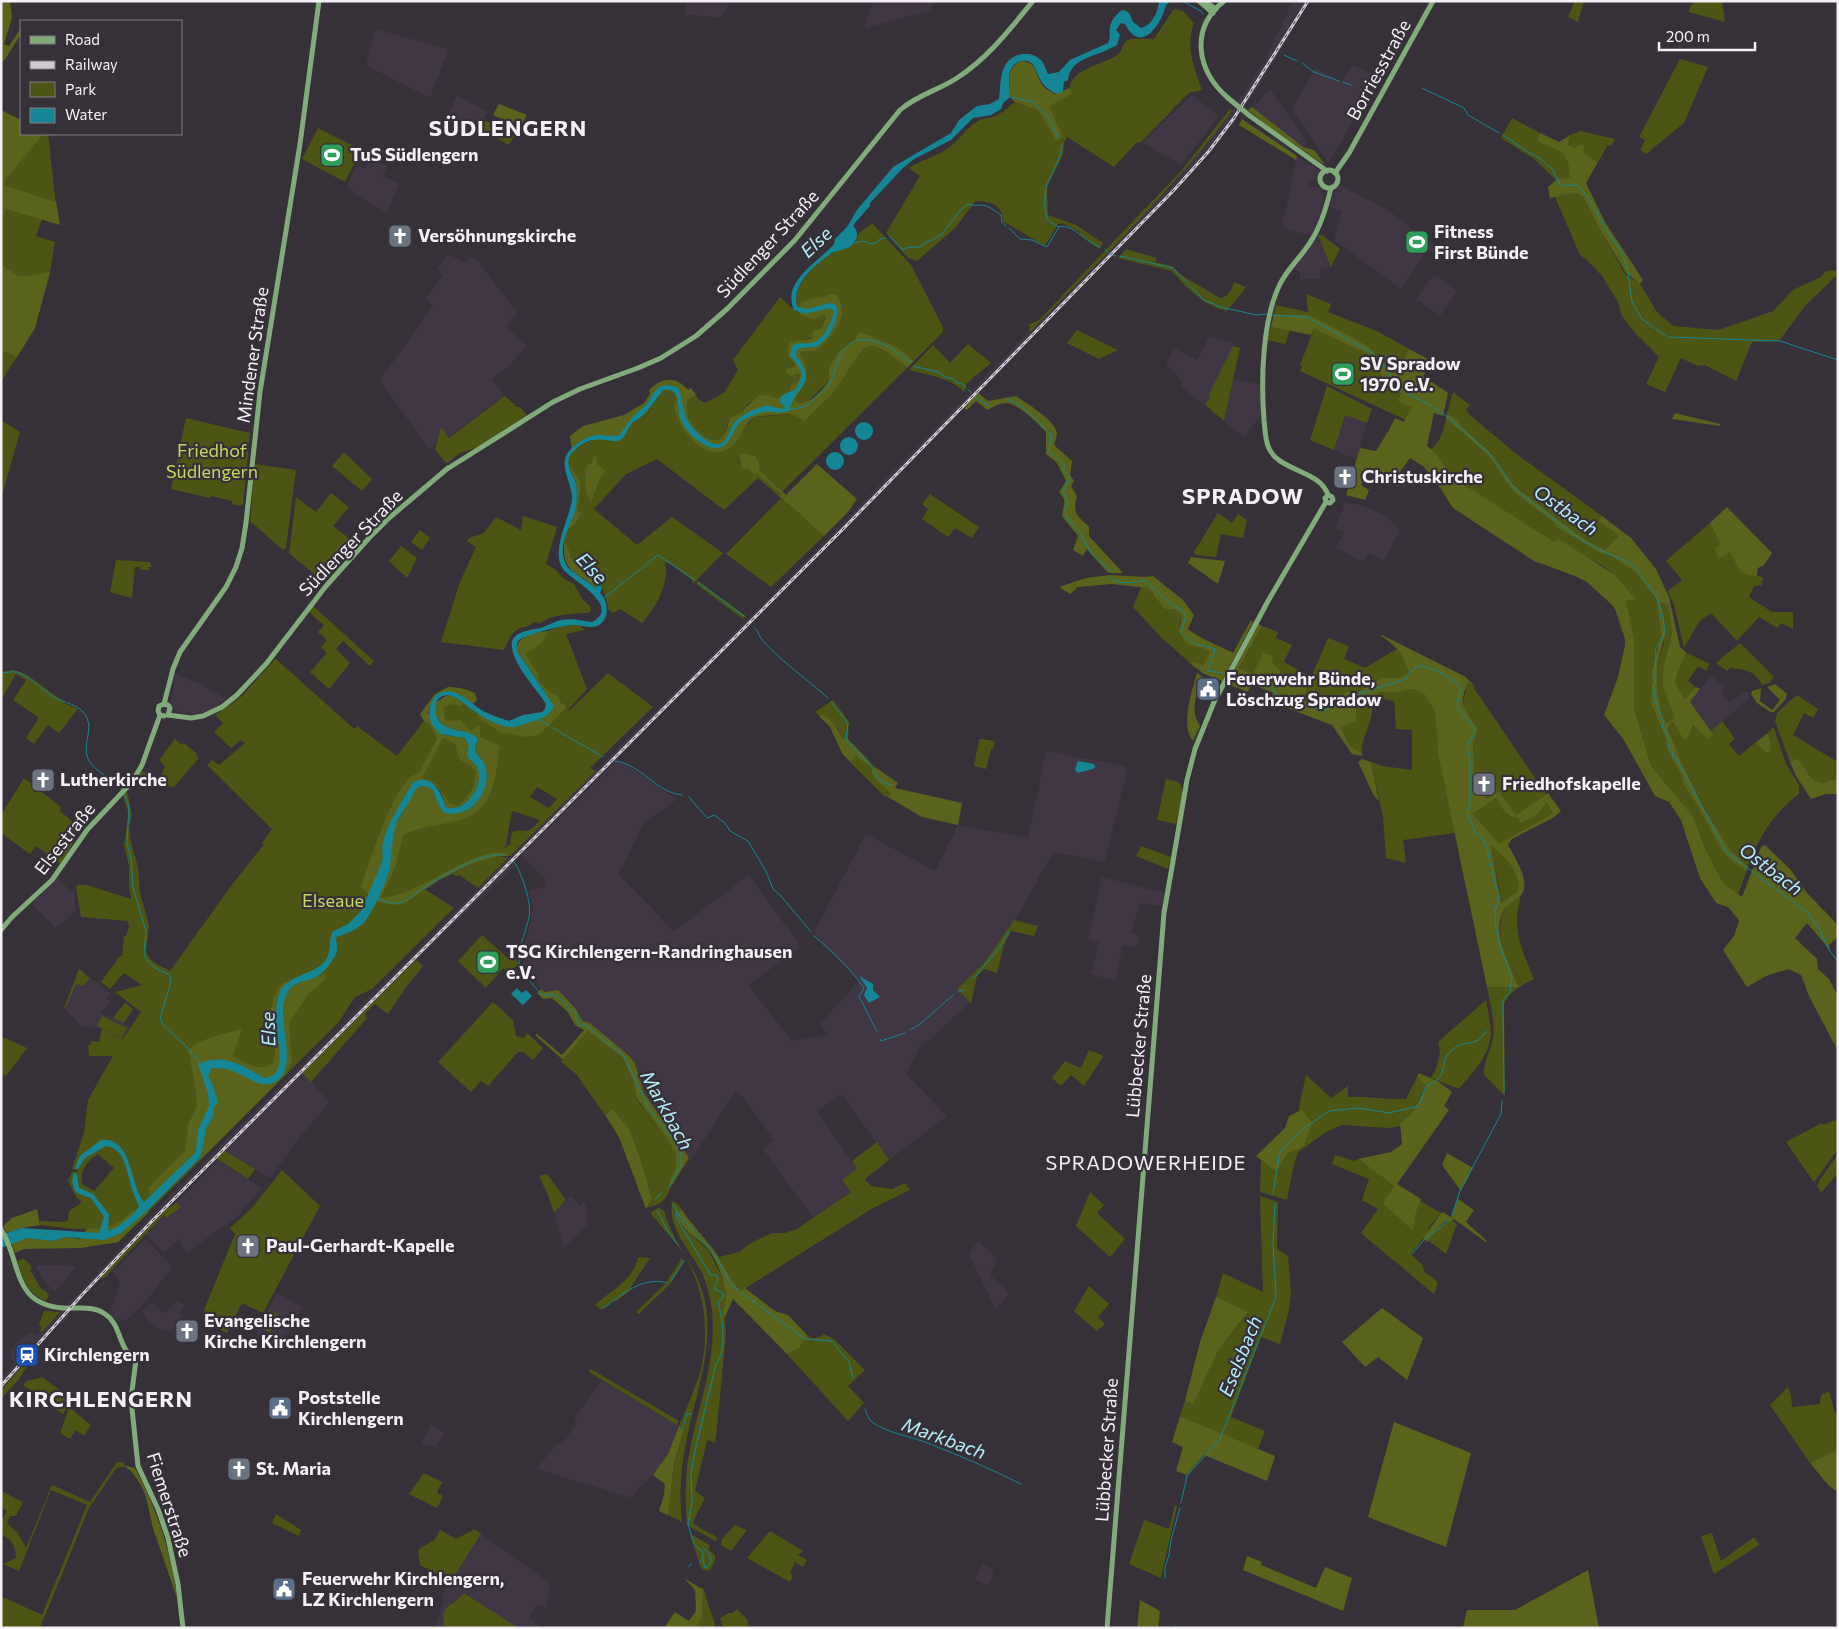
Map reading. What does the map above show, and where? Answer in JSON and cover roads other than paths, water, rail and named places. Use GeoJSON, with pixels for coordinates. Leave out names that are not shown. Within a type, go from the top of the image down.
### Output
{"type":"FeatureCollection","features":[{"type":"Feature","properties":{"kind":"main road","name":"Mindener Straße"},"geometry":{"type":"LineString","coordinates":[[166,711],[167,695],[173,669],[180,652],[226,587],[236,567],[242,548],[260,392],[300,144],[319,1]]}},
{"type":"Feature","properties":{"kind":"main road","name":"Südlenger Straße"},"geometry":{"type":"LineString","coordinates":[[166,711],[180,717],[203,716],[225,705],[244,689],[326,586],[389,518],[447,469],[553,402],[580,389],[661,358],[709,326],[795,240],[900,110],[916,98],[947,84],[969,70],[1002,38],[1033,1]]}},
{"type":"Feature","properties":{"kind":"main road"},"geometry":{"type":"LineString","coordinates":[[1199,1],[1214,11]]}},
{"type":"Feature","properties":{"kind":"main road"},"geometry":{"type":"LineString","coordinates":[[1223,1],[1214,11],[1202,35],[1202,56],[1209,77],[1228,98],[1250,116],[1325,172],[1336,174],[1337,183],[1329,188],[1321,182],[1325,172]]}},
{"type":"Feature","properties":{"kind":"main road"},"geometry":{"type":"LineString","coordinates":[[1207,2],[1223,1]]}},
{"type":"Feature","properties":{"kind":"main road","name":"Borriesstraße"},"geometry":{"type":"LineString","coordinates":[[1336,174],[1432,1]]}},
{"type":"Feature","properties":{"kind":"main road"},"geometry":{"type":"LineString","coordinates":[[1207,2],[1214,11]]}},
{"type":"Feature","properties":{"kind":"main road","name":"Lübbecker Straße"},"geometry":{"type":"LineString","coordinates":[[1107,1628],[1164,913],[1186,780],[1194,749],[1214,702],[1268,601],[1326,502],[1325,498],[1328,495],[1320,482],[1277,459],[1268,448],[1264,413],[1263,356],[1271,312],[1279,286],[1318,231],[1329,188]]}},
{"type":"Feature","properties":{"kind":"main road","name":"Elsestraße"},"geometry":{"type":"LineString","coordinates":[[1,930],[12,917],[52,880],[87,830],[139,771],[166,711]]}},
{"type":"Feature","properties":{"kind":"main road","name":"Fiemerstraße"},"geometry":{"type":"LineString","coordinates":[[3,1232],[9,1245],[17,1275],[32,1297],[39,1302],[52,1306],[92,1308],[106,1314],[116,1327],[127,1352],[136,1360],[131,1399],[138,1466],[158,1509],[168,1538],[178,1584],[183,1628]]}},
{"type":"Feature","properties":{"kind":"water"},"geometry":{"type":"Polygon","coordinates":[[[1171,1],[1166,5],[1160,21],[1150,34],[1144,37],[1137,37],[1131,33],[1125,24],[1121,23],[1116,30],[1120,35],[1117,45],[1078,62],[1069,74],[1068,80],[1064,82],[1063,91],[1059,93],[1055,93],[1042,83],[1030,62],[1018,62],[1011,68],[1009,78],[1010,97],[1003,103],[1001,109],[991,115],[973,118],[951,140],[914,159],[870,203],[870,206],[853,226],[857,234],[853,244],[832,253],[812,269],[801,282],[796,298],[797,306],[805,309],[832,303],[836,305],[837,316],[833,328],[826,339],[815,347],[797,349],[796,356],[803,366],[806,380],[792,402],[790,410],[782,413],[764,412],[750,417],[739,424],[726,444],[722,447],[712,448],[695,438],[682,423],[675,393],[671,390],[663,390],[643,415],[632,423],[620,440],[592,440],[583,444],[572,453],[568,461],[576,484],[577,502],[564,544],[564,559],[569,568],[597,589],[595,582],[599,582],[602,588],[600,593],[605,601],[607,611],[604,620],[597,626],[563,626],[529,635],[518,641],[517,651],[552,703],[554,707],[552,710],[546,716],[539,719],[510,727],[490,721],[452,696],[446,695],[441,697],[435,709],[438,719],[442,724],[450,729],[469,733],[477,738],[476,751],[484,764],[487,775],[486,785],[477,801],[471,807],[454,814],[444,813],[437,802],[433,790],[424,786],[417,788],[397,821],[393,836],[389,871],[379,897],[369,915],[356,929],[336,937],[337,952],[324,972],[313,979],[294,985],[287,994],[283,1012],[287,1059],[281,1077],[273,1083],[262,1084],[230,1070],[212,1068],[208,1075],[218,1102],[214,1108],[213,1117],[206,1128],[199,1159],[148,1210],[121,1233],[104,1240],[66,1237],[52,1241],[27,1238],[1,1248],[1,1237],[22,1228],[99,1233],[104,1217],[91,1198],[75,1191],[72,1181],[74,1173],[77,1174],[79,1188],[93,1194],[109,1214],[108,1231],[129,1218],[139,1207],[125,1164],[118,1152],[106,1146],[85,1158],[78,1169],[75,1169],[78,1160],[81,1155],[101,1140],[111,1141],[119,1146],[125,1154],[139,1195],[144,1202],[196,1152],[198,1130],[209,1106],[208,1093],[198,1064],[217,1059],[225,1060],[241,1065],[265,1078],[277,1071],[280,1056],[276,1011],[281,990],[286,983],[316,969],[322,964],[327,958],[330,949],[332,932],[348,924],[361,911],[382,862],[382,845],[389,826],[413,782],[425,780],[430,782],[438,790],[446,807],[453,808],[466,803],[478,784],[478,769],[467,754],[469,746],[465,738],[440,734],[431,722],[429,711],[435,696],[450,691],[456,693],[483,711],[509,721],[523,715],[542,712],[545,709],[546,704],[517,663],[512,648],[514,638],[522,632],[543,627],[556,621],[573,619],[592,622],[600,616],[602,609],[599,601],[563,569],[560,562],[560,544],[572,499],[571,488],[565,470],[567,454],[581,441],[595,435],[618,436],[645,406],[654,392],[665,385],[678,388],[688,422],[701,437],[712,443],[722,443],[734,423],[753,410],[767,406],[784,409],[785,407],[780,402],[780,399],[783,395],[796,389],[802,375],[799,367],[790,355],[793,345],[812,343],[820,338],[829,325],[834,311],[829,308],[805,314],[794,310],[791,300],[797,281],[834,244],[835,239],[847,227],[857,210],[893,167],[951,133],[959,120],[977,106],[990,104],[999,99],[1002,72],[1006,64],[1013,57],[1022,54],[1032,55],[1042,61],[1048,74],[1059,72],[1070,60],[1108,43],[1112,22],[1122,10],[1128,12],[1133,22],[1141,28],[1151,22],[1159,3],[1171,1]]]}},
{"type":"Feature","properties":{"kind":"water"},"geometry":{"type":"Polygon","coordinates":[[[864,422],[870,425],[873,431],[870,437],[864,440],[858,437],[855,431],[858,425],[864,422]]]}},
{"type":"Feature","properties":{"kind":"water"},"geometry":{"type":"Polygon","coordinates":[[[849,437],[855,440],[858,446],[855,452],[849,455],[843,452],[840,446],[843,440],[849,437]]]}},
{"type":"Feature","properties":{"kind":"water"},"geometry":{"type":"Polygon","coordinates":[[[835,452],[841,455],[844,461],[841,467],[835,470],[829,467],[826,461],[829,455],[835,452]]]}},
{"type":"Feature","properties":{"kind":"water"},"geometry":{"type":"Polygon","coordinates":[[[1078,761],[1094,764],[1095,767],[1077,773],[1075,769],[1078,761]]]}},
{"type":"Feature","properties":{"kind":"water"},"geometry":{"type":"Polygon","coordinates":[[[859,976],[873,984],[873,990],[880,997],[869,1003],[864,995],[867,988],[859,976]]]}},
{"type":"Feature","properties":{"kind":"water"},"geometry":{"type":"Polygon","coordinates":[[[517,988],[522,993],[526,990],[532,996],[523,1005],[511,994],[517,988]]]}},
{"type":"Feature","properties":{"kind":"waterway"},"geometry":{"type":"LineString","coordinates":[[1184,2],[1203,14]]}},
{"type":"Feature","properties":{"kind":"waterway"},"geometry":{"type":"LineString","coordinates":[[1284,55],[1297,61]]}},
{"type":"Feature","properties":{"kind":"waterway"},"geometry":{"type":"LineString","coordinates":[[1302,63],[1314,72],[1339,81]]}},
{"type":"Feature","properties":{"kind":"waterway"},"geometry":{"type":"LineString","coordinates":[[1343,82],[1351,85]]}},
{"type":"Feature","properties":{"kind":"waterway"},"geometry":{"type":"LineString","coordinates":[[1422,88],[1464,108],[1468,115],[1499,133]]}},
{"type":"Feature","properties":{"kind":"waterway","name":"Ostbach"},"geometry":{"type":"LineString","coordinates":[[1011,97],[1034,102],[1050,120],[1059,139]]}},
{"type":"Feature","properties":{"kind":"waterway"},"geometry":{"type":"LineString","coordinates":[[1503,135],[1540,158],[1553,170],[1560,184],[1563,186],[1577,185],[1583,191],[1619,248],[1627,266],[1632,302],[1642,319],[1666,336]]}},
{"type":"Feature","properties":{"kind":"waterway","name":"Ostbach"},"geometry":{"type":"LineString","coordinates":[[1062,144],[1058,160],[1046,189],[1047,218],[1059,227],[1069,228],[1100,247]]}},
{"type":"Feature","properties":{"kind":"waterway"},"geometry":{"type":"LineString","coordinates":[[889,236],[902,249],[920,247],[942,234],[959,212],[968,204],[984,205],[991,208],[1001,215],[1002,222],[1006,226]]}},
{"type":"Feature","properties":{"kind":"waterway"},"geometry":{"type":"LineString","coordinates":[[1009,228],[1020,239],[1032,240],[1047,247],[1059,227]]}},
{"type":"Feature","properties":{"kind":"waterway"},"geometry":{"type":"LineString","coordinates":[[855,243],[863,241],[872,244],[886,238]]}},
{"type":"Feature","properties":{"kind":"waterway","name":"Ostbach"},"geometry":{"type":"LineString","coordinates":[[1105,249],[1108,253]]}},
{"type":"Feature","properties":{"kind":"waterway","name":"Ostbach"},"geometry":{"type":"LineString","coordinates":[[1112,255],[1116,256]]}},
{"type":"Feature","properties":{"kind":"waterway","name":"Ostbach"},"geometry":{"type":"LineString","coordinates":[[1120,256],[1173,268],[1204,300],[1221,307],[1256,315],[1267,314]]}},
{"type":"Feature","properties":{"kind":"waterway","name":"Ostbach"},"geometry":{"type":"LineString","coordinates":[[1271,315],[1307,317],[1373,353],[1392,379],[1407,393],[1448,417],[1491,455],[1516,490],[1581,540],[1622,559],[1636,568],[1650,586],[1661,609],[1664,635],[1655,649],[1656,684],[1653,686],[1654,696],[1664,723],[1662,725],[1670,742],[1668,747],[1673,753],[1672,756],[1677,759],[1726,852],[1807,912],[1819,928],[1828,948],[1838,962]]}},
{"type":"Feature","properties":{"kind":"waterway"},"geometry":{"type":"LineString","coordinates":[[1670,337],[1780,341],[1838,360]]}},
{"type":"Feature","properties":{"kind":"waterway","name":"Eselsbach"},"geometry":{"type":"LineString","coordinates":[[789,409],[807,405],[826,389],[843,351],[850,344],[859,340],[877,342],[911,362]]}},
{"type":"Feature","properties":{"kind":"waterway","name":"Eselsbach"},"geometry":{"type":"LineString","coordinates":[[913,366],[938,372],[945,377],[954,379],[957,383],[963,384],[966,388]]}},
{"type":"Feature","properties":{"kind":"waterway","name":"Eselsbach"},"geometry":{"type":"LineString","coordinates":[[975,397],[989,406]]}},
{"type":"Feature","properties":{"kind":"waterway","name":"Eselsbach"},"geometry":{"type":"LineString","coordinates":[[1007,399],[1026,410],[1051,435],[1049,451],[1065,466],[1063,470],[1070,478],[1063,492],[1068,502],[1065,510],[1066,516],[1080,533],[1091,553],[1112,572]]}},
{"type":"Feature","properties":{"kind":"waterway"},"geometry":{"type":"LineString","coordinates":[[604,598],[658,555],[695,580]]}},
{"type":"Feature","properties":{"kind":"waterway","name":"Eselsbach"},"geometry":{"type":"LineString","coordinates":[[1110,578],[1117,582],[1132,583],[1145,580],[1171,604],[1180,609],[1186,616],[1181,632],[1189,640],[1215,649],[1208,671],[1223,673]]}},
{"type":"Feature","properties":{"kind":"waterway"},"geometry":{"type":"LineString","coordinates":[[699,583],[744,616]]}},
{"type":"Feature","properties":{"kind":"waterway"},"geometry":{"type":"LineString","coordinates":[[755,628],[770,649],[828,698]]}},
{"type":"Feature","properties":{"kind":"waterway","name":"Eselsbach"},"geometry":{"type":"LineString","coordinates":[[1235,675],[1252,679],[1272,688],[1277,695],[1326,710],[1343,699],[1406,679],[1415,668],[1420,666],[1442,674],[1454,681],[1460,688],[1457,707],[1474,728],[1474,734],[1467,746],[1470,763],[1470,804],[1467,813],[1475,832],[1482,837],[1488,850],[1499,898],[1495,912],[1496,930],[1512,977],[1510,992],[1503,1000],[1504,1093]]}},
{"type":"Feature","properties":{"kind":"waterway"},"geometry":{"type":"LineString","coordinates":[[1,673],[15,672],[21,674],[52,696],[81,710],[89,723],[86,749],[88,759],[95,768],[122,790]]}},
{"type":"Feature","properties":{"kind":"waterway"},"geometry":{"type":"LineString","coordinates":[[831,702],[848,723],[846,740],[872,767],[877,776],[884,783],[891,785]]}},
{"type":"Feature","properties":{"kind":"waterway"},"geometry":{"type":"LineString","coordinates":[[540,720],[550,726]]}},
{"type":"Feature","properties":{"kind":"waterway"},"geometry":{"type":"LineString","coordinates":[[553,728],[603,757]]}},
{"type":"Feature","properties":{"kind":"waterway"},"geometry":{"type":"LineString","coordinates":[[615,761],[633,767],[665,789],[682,795]]}},
{"type":"Feature","properties":{"kind":"waterway"},"geometry":{"type":"LineString","coordinates":[[124,793],[129,807],[127,843],[131,858],[133,888],[146,931],[144,954],[146,959],[155,968],[170,975],[171,981],[160,1019],[164,1026],[184,1044],[200,1063]]}},
{"type":"Feature","properties":{"kind":"waterway"},"geometry":{"type":"LineString","coordinates":[[689,797],[707,818],[714,815],[725,823],[730,831],[748,841],[766,871],[773,889],[811,932]]}},
{"type":"Feature","properties":{"kind":"waterway","name":"Markbach"},"geometry":{"type":"LineString","coordinates":[[376,899],[392,903],[402,902],[462,866],[484,857],[504,855]]}},
{"type":"Feature","properties":{"kind":"waterway","name":"Markbach"},"geometry":{"type":"LineString","coordinates":[[514,862],[526,888],[530,911],[519,952],[521,967],[525,975],[540,992],[544,995],[556,995],[576,1014],[576,1019],[580,1026],[585,1025],[591,1029],[624,1056],[648,1107],[673,1139],[681,1154],[681,1165],[669,1187]]}},
{"type":"Feature","properties":{"kind":"waterway"},"geometry":{"type":"LineString","coordinates":[[973,979],[996,952],[1009,932]]}},
{"type":"Feature","properties":{"kind":"waterway"},"geometry":{"type":"LineString","coordinates":[[814,936],[840,960],[864,988],[859,997],[877,1031]]}},
{"type":"Feature","properties":{"kind":"waterway"},"geometry":{"type":"LineString","coordinates":[[958,992],[964,990]]}},
{"type":"Feature","properties":{"kind":"waterway"},"geometry":{"type":"LineString","coordinates":[[910,1030],[920,1024],[953,995]]}},
{"type":"Feature","properties":{"kind":"waterway","name":"Eselsbach"},"geometry":{"type":"LineString","coordinates":[[1273,1194],[1280,1151],[1303,1129],[1329,1111],[1359,1108],[1389,1113],[1419,1106],[1426,1086],[1439,1079],[1450,1052],[1458,1046],[1478,1040],[1487,1031]]}},
{"type":"Feature","properties":{"kind":"waterway"},"geometry":{"type":"LineString","coordinates":[[880,1039],[881,1041],[905,1033]]}},
{"type":"Feature","properties":{"kind":"waterway","name":"Eselsbach"},"geometry":{"type":"LineString","coordinates":[[1452,1215],[1460,1191],[1501,1114],[1502,1101]]}},
{"type":"Feature","properties":{"kind":"waterway"},"geometry":{"type":"LineString","coordinates":[[655,1200],[661,1193]]}},
{"type":"Feature","properties":{"kind":"waterway","name":"Markbach"},"geometry":{"type":"LineString","coordinates":[[673,1204],[679,1215],[714,1253],[731,1284],[739,1290]]}},
{"type":"Feature","properties":{"kind":"waterway","name":"Eselsbach"},"geometry":{"type":"LineString","coordinates":[[1181,1503],[1187,1476],[1220,1439],[1276,1297],[1273,1242],[1275,1204]]}},
{"type":"Feature","properties":{"kind":"waterway"},"geometry":{"type":"LineString","coordinates":[[657,1210],[669,1233],[678,1245]]}},
{"type":"Feature","properties":{"kind":"waterway"},"geometry":{"type":"LineString","coordinates":[[677,1211],[676,1217],[710,1274],[717,1276],[718,1279],[714,1289],[723,1293],[723,1297],[718,1303],[722,1326],[722,1351],[716,1364],[691,1475],[692,1503],[688,1524],[694,1544],[703,1552],[703,1559],[700,1561]]}},
{"type":"Feature","properties":{"kind":"waterway","name":"Eselsbach"},"geometry":{"type":"LineString","coordinates":[[1412,1254],[1423,1241],[1449,1220]]}},
{"type":"Feature","properties":{"kind":"waterway"},"geometry":{"type":"LineString","coordinates":[[671,1281],[684,1261]]}},
{"type":"Feature","properties":{"kind":"waterway"},"geometry":{"type":"LineString","coordinates":[[604,1308],[641,1284],[658,1281],[667,1283]]}},
{"type":"Feature","properties":{"kind":"waterway","name":"Markbach"},"geometry":{"type":"LineString","coordinates":[[741,1292],[805,1339],[832,1341],[849,1362],[853,1378]]}},
{"type":"Feature","properties":{"kind":"waterway","name":"Markbach"},"geometry":{"type":"LineString","coordinates":[[865,1409],[872,1422],[879,1426],[953,1453],[1021,1484]]}},
{"type":"Feature","properties":{"kind":"waterway"},"geometry":{"type":"LineString","coordinates":[[684,1424],[687,1414],[691,1414]]}},
{"type":"Feature","properties":{"kind":"waterway","name":"Eselsbach"},"geometry":{"type":"LineString","coordinates":[[1165,1578],[1165,1567],[1180,1508]]}},
{"type":"Feature","properties":{"kind":"waterway"},"geometry":{"type":"LineString","coordinates":[[703,1548],[711,1558],[710,1563],[705,1568],[703,1560]]}},
{"type":"Feature","properties":{"kind":"waterway","name":"Eselsbach"},"geometry":{"type":"LineString","coordinates":[[1174,1625],[1177,1628]]}},
{"type":"Feature","properties":{"kind":"railway"},"geometry":{"type":"LineString","coordinates":[[1,1386],[81,1296],[152,1221],[844,528],[1175,189],[1209,151],[1234,118],[1308,1]]}},
{"type":"Feature","properties":{"kind":"place","name":"TuS Südlengern"},"geometry":{"type":"Point","coordinates":[332,155]}},
{"type":"Feature","properties":{"kind":"place","name":"Versöhnungskirche"},"geometry":{"type":"Point","coordinates":[400,236]}},
{"type":"Feature","properties":{"kind":"place","name":"Fitness First Bünde"},"geometry":{"type":"Point","coordinates":[1417,242]}},
{"type":"Feature","properties":{"kind":"place","name":"SV Spradow 1970 e.V."},"geometry":{"type":"Point","coordinates":[1343,374]}},
{"type":"Feature","properties":{"kind":"place","name":"Christuskirche"},"geometry":{"type":"Point","coordinates":[1345,477]}},
{"type":"Feature","properties":{"kind":"place","name":"Feuerwehr Bünde, Löschzug Spradow"},"geometry":{"type":"Point","coordinates":[1208,689]}},
{"type":"Feature","properties":{"kind":"place","name":"Lutherkirche"},"geometry":{"type":"Point","coordinates":[43,780]}},
{"type":"Feature","properties":{"kind":"place","name":"Friedhofskapelle"},"geometry":{"type":"Point","coordinates":[1484,784]}},
{"type":"Feature","properties":{"kind":"place","name":"TSG Kirchlengern-Randringhausen e.V."},"geometry":{"type":"Point","coordinates":[488,962]}},
{"type":"Feature","properties":{"kind":"place","name":"Paul-Gerhardt-Kapelle"},"geometry":{"type":"Point","coordinates":[248,1246]}},
{"type":"Feature","properties":{"kind":"place","name":"Evangelische Kirche Kirchlengern"},"geometry":{"type":"Point","coordinates":[187,1331]}},
{"type":"Feature","properties":{"kind":"place","name":"Kirchlengern"},"geometry":{"type":"Point","coordinates":[27,1355]}},
{"type":"Feature","properties":{"kind":"place","name":"Poststelle Kirchlengern"},"geometry":{"type":"Point","coordinates":[280,1408]}},
{"type":"Feature","properties":{"kind":"place","name":"St. Maria"},"geometry":{"type":"Point","coordinates":[239,1469]}},
{"type":"Feature","properties":{"kind":"place","name":"Feuerwehr Kirchlengern, LZ Kirchlengern"},"geometry":{"type":"Point","coordinates":[284,1589]}},
{"type":"Feature","properties":{"kind":"district","name":"SÜDLENGERN"},"geometry":{"type":"Point","coordinates":[508,128]}},
{"type":"Feature","properties":{"kind":"district","name":"SPRADOW"},"geometry":{"type":"Point","coordinates":[1243,496]}},
{"type":"Feature","properties":{"kind":"district","name":"SPRADOWERHEIDE"},"geometry":{"type":"Point","coordinates":[1146,1163]}},
{"type":"Feature","properties":{"kind":"district","name":"KIRCHLENGERN"},"geometry":{"type":"Point","coordinates":[101,1399]}},
{"type":"Feature","properties":{"kind":"water label","name":"Else"},"geometry":{"type":"Point","coordinates":[816,242]}},
{"type":"Feature","properties":{"kind":"water label","name":"Else"},"geometry":{"type":"Point","coordinates":[592,568]}},
{"type":"Feature","properties":{"kind":"water label","name":"Else"},"geometry":{"type":"Point","coordinates":[268,1029]}},
{"type":"Feature","properties":{"kind":"park label","name":"Friedhof Südlengern"},"geometry":{"type":"Point","coordinates":[212,461]}},
{"type":"Feature","properties":{"kind":"park label","name":"Elseaue"},"geometry":{"type":"Point","coordinates":[333,901]}}]}
